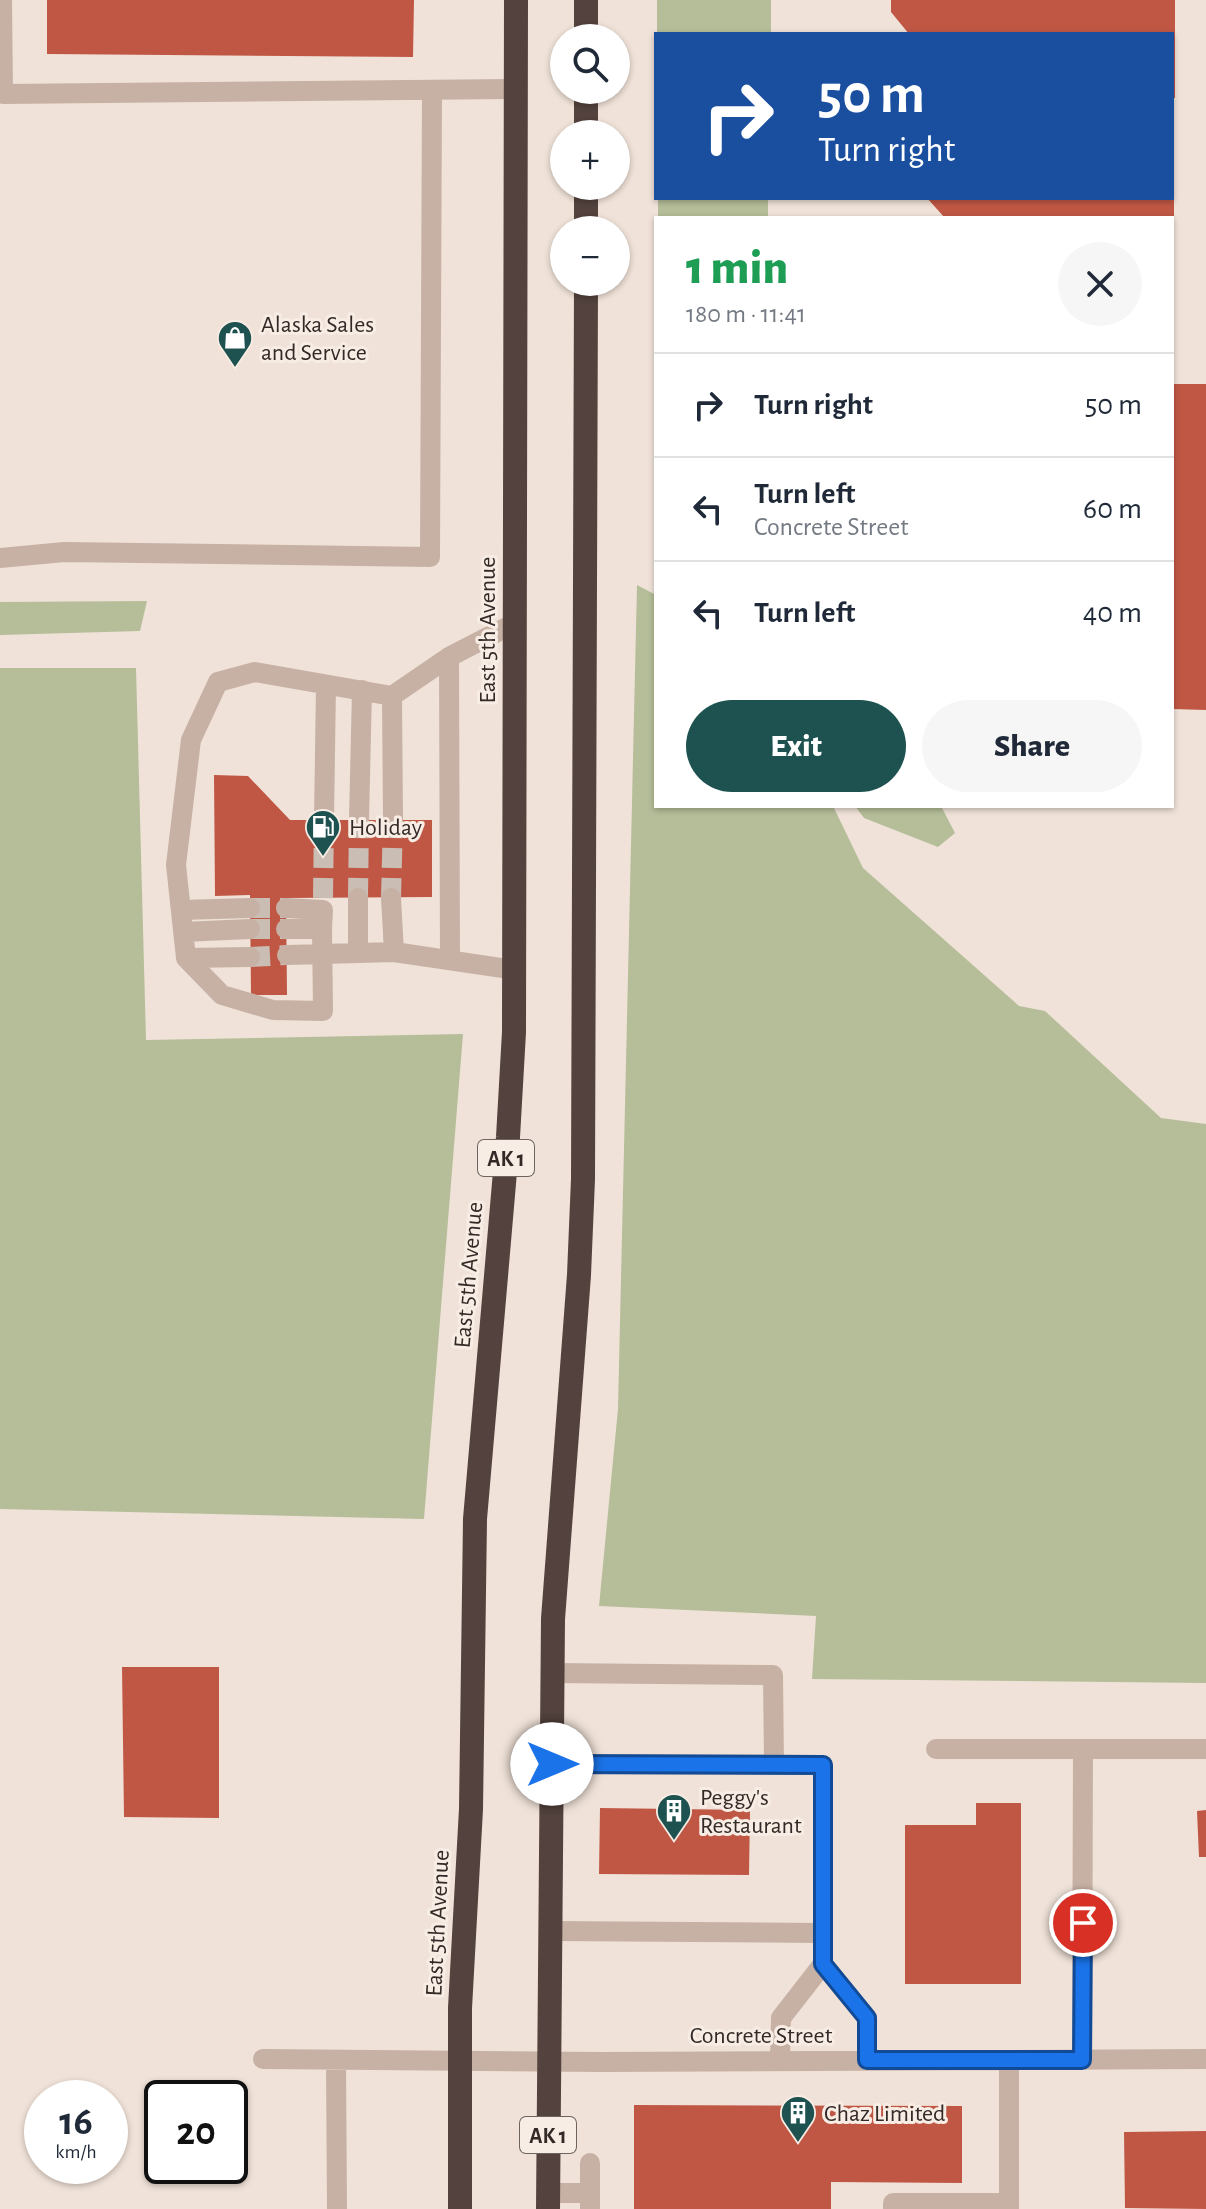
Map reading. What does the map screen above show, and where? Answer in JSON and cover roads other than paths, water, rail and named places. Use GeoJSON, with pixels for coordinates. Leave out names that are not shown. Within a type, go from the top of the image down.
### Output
{"type":"FeatureCollection","features":[{"type":"Feature","properties":{"kind":"highway","name":"AK 1"},"geometry":{"type":"LineString","coordinates":[[516,0],[516,97]]}},
{"type":"Feature","properties":{"kind":"highway"},"geometry":{"type":"LineString","coordinates":[[586,0],[586,24]]}},
{"type":"Feature","properties":{"kind":"highway","name":"East 5th Avenue"},"geometry":{"type":"LineString","coordinates":[[460,2209],[460,2008],[471,1809],[475,1519],[509,1125],[515,970],[516,97]]}},
{"type":"Feature","properties":{"kind":"highway","name":"AK 1"},"geometry":{"type":"LineString","coordinates":[[548,2201],[553,1619],[579,1275],[583,1179],[586,296]]}},
{"type":"Feature","properties":{"kind":"street"},"geometry":{"type":"LineString","coordinates":[[2,0],[2,100],[432,91],[516,97]]}},
{"type":"Feature","properties":{"kind":"street"},"geometry":{"type":"LineString","coordinates":[[0,558],[64,552],[430,557],[432,91]]}},
{"type":"Feature","properties":{"kind":"street"},"geometry":{"type":"LineString","coordinates":[[286,918],[322,912],[323,1011],[273,1010],[222,995],[186,958],[176,865],[191,740],[218,682],[255,672],[392,696],[449,657],[515,623]]}},
{"type":"Feature","properties":{"kind":"street"},"geometry":{"type":"LineString","coordinates":[[449,657],[450,958]]}},
{"type":"Feature","properties":{"kind":"street"},"geometry":{"type":"LineString","coordinates":[[324,820],[326,685]]}},
{"type":"Feature","properties":{"kind":"street"},"geometry":{"type":"LineString","coordinates":[[359,820],[362,690]]}},
{"type":"Feature","properties":{"kind":"street"},"geometry":{"type":"LineString","coordinates":[[392,696],[393,819]]}},
{"type":"Feature","properties":{"kind":"street"},"geometry":{"type":"LineString","coordinates":[[358,898],[358,952]]}},
{"type":"Feature","properties":{"kind":"street"},"geometry":{"type":"LineString","coordinates":[[391,898],[394,952]]}},
{"type":"Feature","properties":{"kind":"street"},"geometry":{"type":"LineString","coordinates":[[181,910],[250,908]]}},
{"type":"Feature","properties":{"kind":"street"},"geometry":{"type":"LineString","coordinates":[[183,932],[250,929]]}},
{"type":"Feature","properties":{"kind":"street"},"geometry":{"type":"LineString","coordinates":[[287,955],[394,952],[515,970]]}},
{"type":"Feature","properties":{"kind":"street"},"geometry":{"type":"LineString","coordinates":[[186,958],[250,957]]}},
{"type":"Feature","properties":{"kind":"street"},"geometry":{"type":"LineString","coordinates":[[552,1673],[773,1675],[774,1765]]}},
{"type":"Feature","properties":{"kind":"street"},"geometry":{"type":"LineString","coordinates":[[936,1749],[1206,1749]]}},
{"type":"Feature","properties":{"kind":"street"},"geometry":{"type":"LineString","coordinates":[[1082,2060],[1083,1749]]}},
{"type":"Feature","properties":{"kind":"street"},"geometry":{"type":"LineString","coordinates":[[552,1764],[823,1765],[823,1964],[781,2018],[780,2061]]}},
{"type":"Feature","properties":{"kind":"street"},"geometry":{"type":"LineString","coordinates":[[551,1931],[823,1933]]}},
{"type":"Feature","properties":{"kind":"street"},"geometry":{"type":"LineString","coordinates":[[823,1964],[867,2018],[867,2060]]}},
{"type":"Feature","properties":{"kind":"street","name":"Concrete Street"},"geometry":{"type":"LineString","coordinates":[[263,2059],[1206,2059]]}},
{"type":"Feature","properties":{"kind":"street"},"geometry":{"type":"LineString","coordinates":[[893,2209],[893,2203],[1009,2206],[1009,2060]]}},
{"type":"Feature","properties":{"kind":"street"},"geometry":{"type":"LineString","coordinates":[[336,2061],[337,2209]]}},
{"type":"Feature","properties":{"kind":"street"},"geometry":{"type":"LineString","coordinates":[[548,2201],[590,2201],[590,2163]]}},
{"type":"Feature","properties":{"kind":"tunnel"},"geometry":{"type":"LineString","coordinates":[[391,898],[393,819]]}},
{"type":"Feature","properties":{"kind":"tunnel"},"geometry":{"type":"LineString","coordinates":[[323,898],[324,820]]}},
{"type":"Feature","properties":{"kind":"tunnel"},"geometry":{"type":"LineString","coordinates":[[358,898],[359,820]]}},
{"type":"Feature","properties":{"kind":"tunnel"},"geometry":{"type":"LineString","coordinates":[[250,908],[286,908]]}},
{"type":"Feature","properties":{"kind":"tunnel"},"geometry":{"type":"LineString","coordinates":[[250,929],[286,929]]}},
{"type":"Feature","properties":{"kind":"tunnel"},"geometry":{"type":"LineString","coordinates":[[250,957],[287,955]]}},
{"type":"Feature","properties":{"kind":"place","name":"Alaska Sales and Service"},"geometry":{"type":"Point","coordinates":[235,369]}},
{"type":"Feature","properties":{"kind":"place","name":"Holiday"},"geometry":{"type":"Point","coordinates":[323,858]}},
{"type":"Feature","properties":{"kind":"place","name":"Peggy's Restaurant"},"geometry":{"type":"Point","coordinates":[674,1842]}},
{"type":"Feature","properties":{"kind":"place","name":"Chaz Limited"},"geometry":{"type":"Point","coordinates":[798,2144]}}]}
